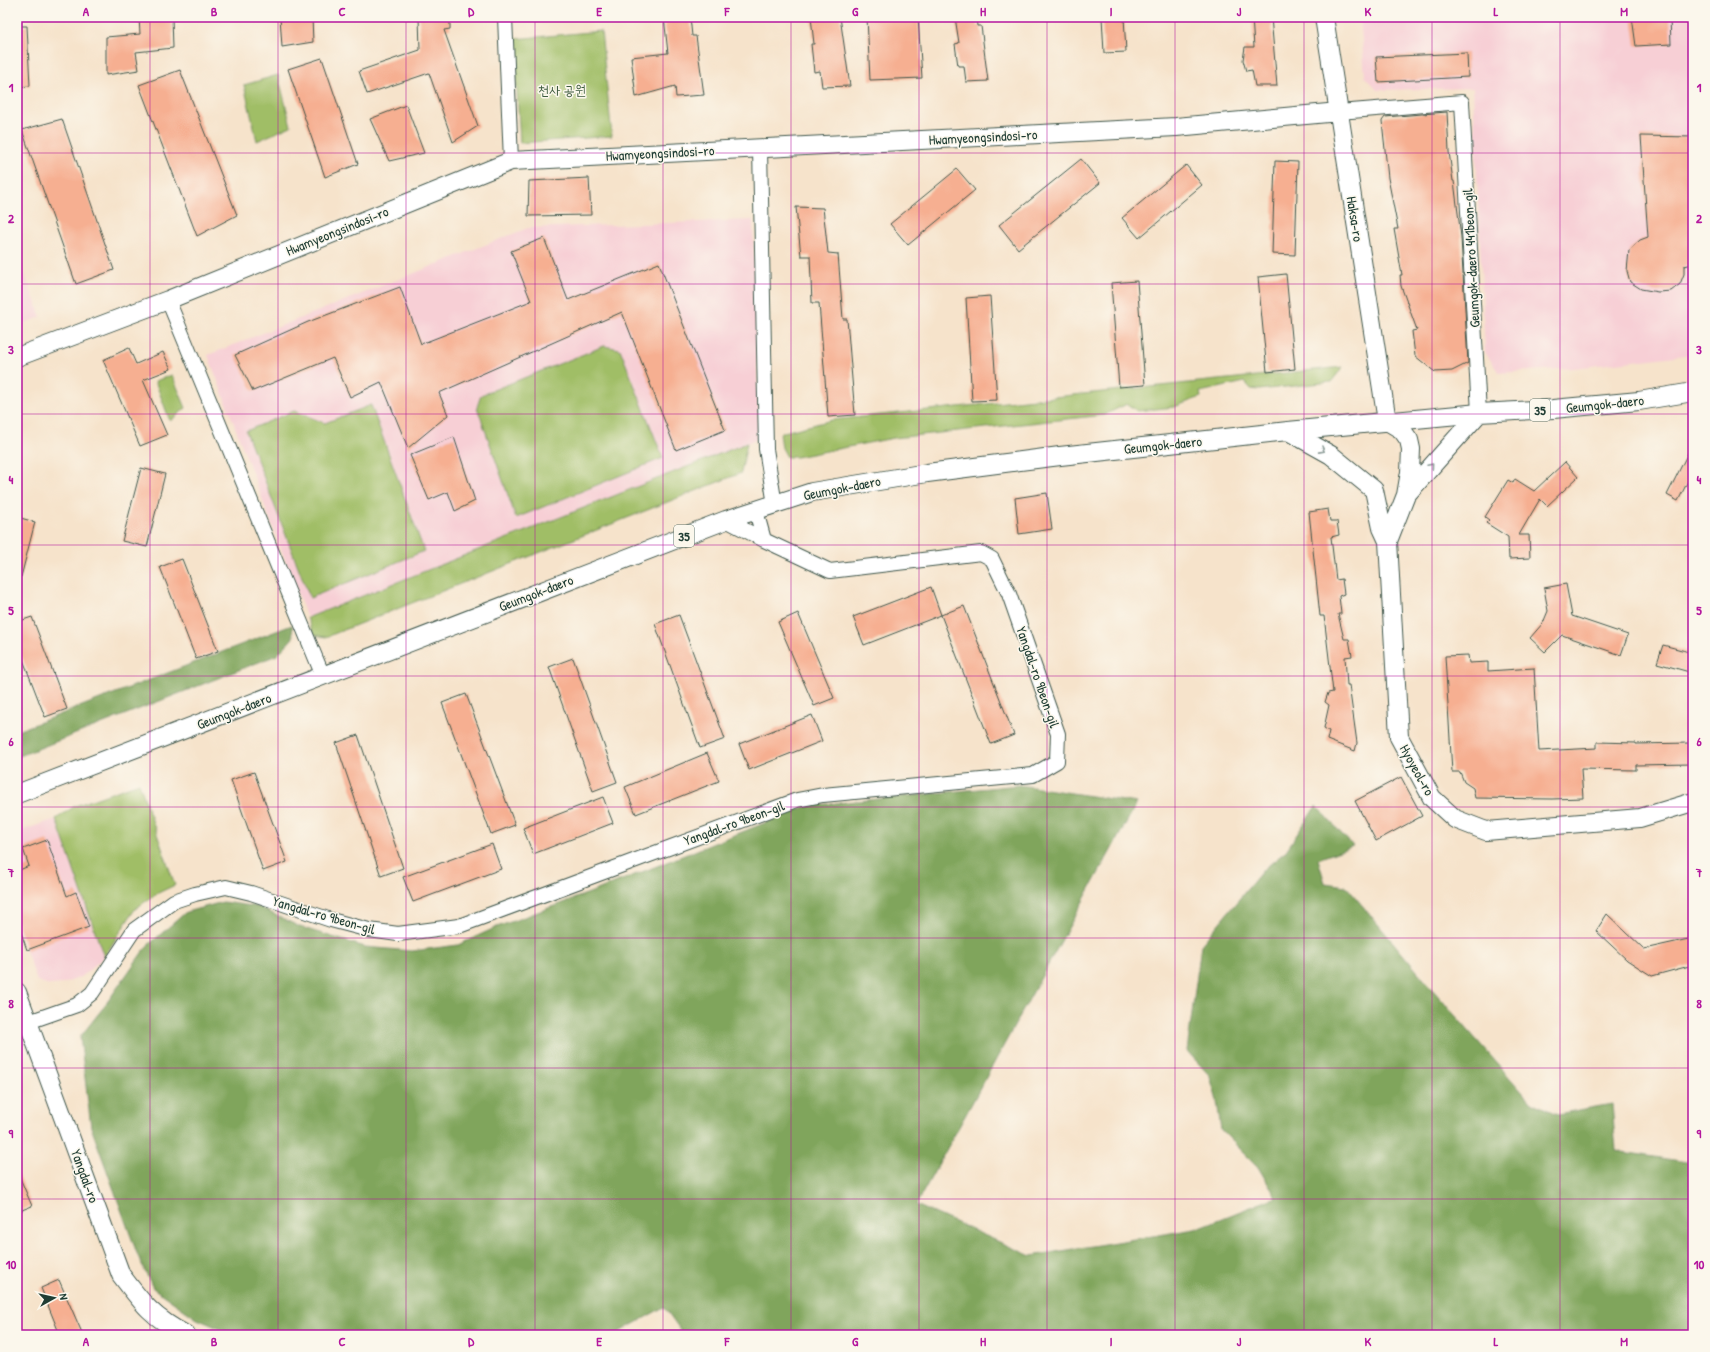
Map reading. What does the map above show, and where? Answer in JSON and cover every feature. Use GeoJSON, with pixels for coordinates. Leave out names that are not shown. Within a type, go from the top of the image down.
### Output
{"type":"FeatureCollection","features":[{"type":"Feature","properties":{"kind":"main road","name":"Haksa-ro"},"geometry":{"type":"LineString","coordinates":[[1324,17],[1386,421]]}},
{"type":"Feature","properties":{"kind":"main road","name":"Hwamyeongsindosi-ro"},"geometry":{"type":"LineString","coordinates":[[17,357],[168,300],[511,161],[1176,127],[1339,112]]}},
{"type":"Feature","properties":{"kind":"main road","name":"Geumgok-daero"},"geometry":{"type":"LineString","coordinates":[[17,794],[726,520],[812,492],[927,473],[1060,456],[1386,421],[1479,413],[1552,410],[1639,401],[1693,392]]}},
{"type":"Feature","properties":{"kind":"main road"},"geometry":{"type":"LineString","coordinates":[[1288,431],[1331,455],[1384,498],[1392,499],[1406,491],[1479,413]]}},
{"type":"Feature","properties":{"kind":"main road"},"geometry":{"type":"LineString","coordinates":[[1386,421],[1402,430],[1409,440],[1411,460],[1406,491]]}},
{"type":"Feature","properties":{"kind":"main road"},"geometry":{"type":"LineString","coordinates":[[1374,490],[1382,528],[1388,541]]}},
{"type":"Feature","properties":{"kind":"main road","name":"Hyoyeol-ro"},"geometry":{"type":"LineString","coordinates":[[1406,491],[1388,541],[1399,737],[1432,798],[1455,819],[1486,831],[1640,818],[1693,802]]}},
{"type":"Feature","properties":{"kind":"main road","name":"Yangdal-ro"},"geometry":{"type":"LineString","coordinates":[[17,992],[22,1024],[121,1275],[145,1307],[165,1324],[186,1335]]}},
{"type":"Feature","properties":{"kind":"street"},"geometry":{"type":"LineString","coordinates":[[505,17],[511,161]]}},
{"type":"Feature","properties":{"kind":"street","name":"Geumgok-daero 441beon-gil"},"geometry":{"type":"LineString","coordinates":[[1339,112],[1462,102],[1479,413]]}},
{"type":"Feature","properties":{"kind":"street"},"geometry":{"type":"LineString","coordinates":[[760,148],[766,450],[775,505]]}},
{"type":"Feature","properties":{"kind":"street"},"geometry":{"type":"LineString","coordinates":[[168,300],[323,676]]}},
{"type":"Feature","properties":{"kind":"street"},"geometry":{"type":"LineString","coordinates":[[756,511],[764,540]]}},
{"type":"Feature","properties":{"kind":"street","name":"Yangdal-ro 9beon-gil"},"geometry":{"type":"LineString","coordinates":[[22,1024],[77,1005],[92,993],[134,930],[174,902],[195,894],[226,887],[251,893],[331,920],[369,930],[398,934],[459,926],[797,800],[823,796],[1033,775],[1057,761],[1058,734],[1009,594],[992,559],[981,553],[830,571],[764,540],[726,520]]}},
{"type":"Feature","properties":{"kind":"shaded area"},"geometry":{"type":"Polygon","coordinates":[[[1360,17],[1693,17],[1693,354],[1574,368],[1499,373],[1485,352],[1473,88],[1377,90],[1365,77],[1360,17]]]}},
{"type":"Feature","properties":{"kind":"shaded area"},"geometry":{"type":"Polygon","coordinates":[[[753,220],[759,438],[307,618],[208,355],[528,228],[753,220]]]}},
{"type":"Feature","properties":{"kind":"shaded area"},"geometry":{"type":"Polygon","coordinates":[[[17,254],[41,317],[17,326],[17,254]]]}},
{"type":"Feature","properties":{"kind":"shaded area"},"geometry":{"type":"Polygon","coordinates":[[[56,819],[104,957],[81,977],[63,984],[49,985],[37,981],[17,926],[17,832],[56,819]]]}},
{"type":"Feature","properties":{"kind":"green space","name":"천사 공원"},"geometry":{"type":"Polygon","coordinates":[[[601,31],[612,136],[520,143],[514,39],[601,31]]]}},
{"type":"Feature","properties":{"kind":"green space"},"geometry":{"type":"Polygon","coordinates":[[[278,75],[291,126],[257,141],[244,85],[278,75]]]}},
{"type":"Feature","properties":{"kind":"green space"},"geometry":{"type":"Polygon","coordinates":[[[604,346],[620,349],[663,458],[516,518],[477,407],[481,395],[604,346]]]}},
{"type":"Feature","properties":{"kind":"green space"},"geometry":{"type":"Polygon","coordinates":[[[1343,367],[1331,382],[1259,390],[1251,389],[1245,382],[1200,392],[1201,397],[1174,407],[1137,411],[1127,404],[1104,415],[894,438],[796,457],[787,457],[782,448],[780,433],[832,420],[1343,367]]]}},
{"type":"Feature","properties":{"kind":"green space"},"geometry":{"type":"Polygon","coordinates":[[[172,375],[186,408],[170,421],[155,381],[172,375]]]}},
{"type":"Feature","properties":{"kind":"green space"},"geometry":{"type":"Polygon","coordinates":[[[371,405],[424,551],[310,598],[246,431],[294,411],[325,423],[371,405]]]}},
{"type":"Feature","properties":{"kind":"green space"},"geometry":{"type":"Polygon","coordinates":[[[747,443],[741,473],[326,637],[314,635],[307,618],[747,443]]]}},
{"type":"Feature","properties":{"kind":"green space"},"geometry":{"type":"Polygon","coordinates":[[[292,625],[293,638],[277,655],[17,757],[17,731],[292,625]]]}},
{"type":"Feature","properties":{"kind":"green space"},"geometry":{"type":"Polygon","coordinates":[[[139,783],[175,885],[156,894],[135,909],[104,957],[56,819],[75,806],[139,783]]]}},
{"type":"Feature","properties":{"kind":"green space"},"geometry":{"type":"Polygon","coordinates":[[[1019,785],[1137,803],[916,1205],[1031,1256],[1195,1229],[1276,1197],[1258,1167],[1221,1130],[1217,1101],[1210,1076],[1187,1051],[1201,945],[1263,870],[1285,852],[1316,806],[1353,846],[1318,859],[1325,883],[1346,886],[1432,989],[1531,1102],[1557,1114],[1612,1104],[1616,1151],[1693,1163],[1693,1335],[684,1335],[664,1307],[614,1335],[235,1335],[197,1319],[153,1288],[138,1256],[91,1127],[80,1037],[103,1008],[146,947],[186,912],[223,902],[259,907],[300,927],[365,947],[412,951],[458,945],[497,927],[592,892],[807,806],[1019,785]]]}},
{"type":"Feature","properties":{"kind":"building"},"geometry":{"type":"Polygon","coordinates":[[[139,17],[172,17],[173,48],[136,52],[139,70],[106,75],[106,37],[140,34],[139,17]]]}},
{"type":"Feature","properties":{"kind":"building"},"geometry":{"type":"Polygon","coordinates":[[[280,17],[312,17],[313,42],[282,47],[280,17]]]}},
{"type":"Feature","properties":{"kind":"building"},"geometry":{"type":"Polygon","coordinates":[[[419,17],[450,17],[450,29],[444,30],[478,126],[453,142],[429,73],[367,94],[359,71],[420,50],[419,17]]]}},
{"type":"Feature","properties":{"kind":"building"},"geometry":{"type":"Polygon","coordinates":[[[664,17],[690,17],[692,36],[696,36],[704,95],[676,97],[675,86],[636,97],[631,57],[668,53],[664,17]]]}},
{"type":"Feature","properties":{"kind":"building"},"geometry":{"type":"Polygon","coordinates":[[[811,17],[840,17],[850,86],[822,87],[820,71],[814,72],[811,44],[814,44],[811,17]]]}},
{"type":"Feature","properties":{"kind":"building"},"geometry":{"type":"Polygon","coordinates":[[[867,17],[918,17],[922,78],[870,80],[867,17]]]}},
{"type":"Feature","properties":{"kind":"building"},"geometry":{"type":"Polygon","coordinates":[[[955,17],[976,17],[977,26],[981,26],[988,81],[966,82],[964,66],[958,66],[955,44],[959,43],[955,17]]]}},
{"type":"Feature","properties":{"kind":"building"},"geometry":{"type":"Polygon","coordinates":[[[1102,17],[1124,17],[1126,52],[1104,53],[1102,17]]]}},
{"type":"Feature","properties":{"kind":"building"},"geometry":{"type":"Polygon","coordinates":[[[1252,17],[1271,17],[1277,86],[1255,86],[1252,70],[1246,71],[1243,60],[1245,47],[1254,47],[1252,17]]]}},
{"type":"Feature","properties":{"kind":"building"},"geometry":{"type":"Polygon","coordinates":[[[1632,17],[1670,17],[1671,44],[1636,46],[1632,17]]]}},
{"type":"Feature","properties":{"kind":"building"},"geometry":{"type":"Polygon","coordinates":[[[17,26],[27,26],[30,86],[17,87],[17,26]]]}},
{"type":"Feature","properties":{"kind":"building"},"geometry":{"type":"Polygon","coordinates":[[[1467,53],[1468,77],[1378,82],[1376,57],[1467,53]]]}},
{"type":"Feature","properties":{"kind":"building"},"geometry":{"type":"Polygon","coordinates":[[[322,58],[358,164],[325,177],[288,69],[322,58]]]}},
{"type":"Feature","properties":{"kind":"building"},"geometry":{"type":"Polygon","coordinates":[[[180,70],[237,215],[197,236],[139,85],[180,70]]]}},
{"type":"Feature","properties":{"kind":"building"},"geometry":{"type":"Polygon","coordinates":[[[406,105],[424,153],[389,161],[370,119],[406,105]]]}},
{"type":"Feature","properties":{"kind":"building"},"geometry":{"type":"Polygon","coordinates":[[[1447,112],[1449,152],[1461,237],[1468,363],[1452,371],[1435,372],[1415,356],[1412,331],[1417,330],[1401,286],[1400,275],[1402,275],[1394,229],[1398,229],[1388,178],[1382,121],[1385,117],[1447,112]]]}},
{"type":"Feature","properties":{"kind":"building"},"geometry":{"type":"Polygon","coordinates":[[[62,119],[114,270],[76,284],[22,130],[62,119]]]}},
{"type":"Feature","properties":{"kind":"building"},"geometry":{"type":"Polygon","coordinates":[[[1641,136],[1693,137],[1693,264],[1684,266],[1684,274],[1680,284],[1671,291],[1658,292],[1641,289],[1630,282],[1627,271],[1629,250],[1640,240],[1648,237],[1641,136]]]}},
{"type":"Feature","properties":{"kind":"building"},"geometry":{"type":"Polygon","coordinates":[[[1081,159],[1100,183],[1018,249],[999,225],[1081,159]]]}},
{"type":"Feature","properties":{"kind":"building"},"geometry":{"type":"Polygon","coordinates":[[[1275,161],[1298,162],[1295,255],[1272,254],[1275,161]]]}},
{"type":"Feature","properties":{"kind":"building"},"geometry":{"type":"Polygon","coordinates":[[[1186,165],[1202,185],[1139,238],[1122,218],[1186,165]]]}},
{"type":"Feature","properties":{"kind":"building"},"geometry":{"type":"Polygon","coordinates":[[[957,169],[975,190],[908,245],[890,224],[957,169]]]}},
{"type":"Feature","properties":{"kind":"building"},"geometry":{"type":"Polygon","coordinates":[[[589,178],[591,215],[528,216],[529,181],[589,178]]]}},
{"type":"Feature","properties":{"kind":"building"},"geometry":{"type":"Polygon","coordinates":[[[796,207],[823,208],[828,253],[838,254],[843,319],[847,319],[855,415],[828,417],[819,303],[812,303],[810,256],[801,256],[796,207]]]}},
{"type":"Feature","properties":{"kind":"building"},"geometry":{"type":"Polygon","coordinates":[[[544,238],[568,300],[659,263],[725,430],[676,450],[622,312],[439,393],[448,415],[408,448],[381,382],[350,397],[333,358],[253,391],[235,355],[308,322],[400,287],[421,344],[531,301],[511,251],[544,238]]]}},
{"type":"Feature","properties":{"kind":"building"},"geometry":{"type":"Polygon","coordinates":[[[1286,274],[1295,369],[1267,372],[1258,277],[1286,274]]]}},
{"type":"Feature","properties":{"kind":"building"},"geometry":{"type":"Polygon","coordinates":[[[1137,281],[1145,385],[1119,387],[1111,283],[1137,281]]]}},
{"type":"Feature","properties":{"kind":"building"},"geometry":{"type":"Polygon","coordinates":[[[990,296],[997,400],[972,401],[966,298],[990,296]]]}},
{"type":"Feature","properties":{"kind":"building"},"geometry":{"type":"Polygon","coordinates":[[[129,348],[136,364],[163,352],[171,369],[143,380],[167,435],[140,446],[103,360],[129,348]]]}},
{"type":"Feature","properties":{"kind":"building"},"geometry":{"type":"Polygon","coordinates":[[[454,437],[475,501],[455,511],[448,492],[429,500],[410,455],[454,437]]]}},
{"type":"Feature","properties":{"kind":"building"},"geometry":{"type":"Polygon","coordinates":[[[1693,443],[1693,471],[1678,501],[1667,495],[1693,443]]]}},
{"type":"Feature","properties":{"kind":"building"},"geometry":{"type":"Polygon","coordinates":[[[1565,462],[1578,477],[1547,506],[1540,499],[1519,535],[1529,535],[1530,558],[1509,559],[1508,537],[1486,523],[1489,520],[1485,517],[1508,480],[1513,483],[1515,479],[1534,491],[1565,462]]]}},
{"type":"Feature","properties":{"kind":"building"},"geometry":{"type":"Polygon","coordinates":[[[141,468],[165,474],[147,547],[122,541],[141,468]]]}},
{"type":"Feature","properties":{"kind":"building"},"geometry":{"type":"Polygon","coordinates":[[[1047,493],[1052,529],[1019,534],[1015,498],[1047,493]]]}},
{"type":"Feature","properties":{"kind":"building"},"geometry":{"type":"Polygon","coordinates":[[[1328,509],[1330,521],[1337,521],[1339,535],[1331,537],[1336,580],[1342,579],[1344,594],[1339,596],[1341,614],[1338,614],[1344,639],[1349,639],[1352,656],[1345,657],[1347,685],[1349,685],[1357,743],[1355,751],[1327,740],[1329,731],[1324,728],[1329,705],[1325,702],[1328,693],[1333,692],[1324,616],[1320,616],[1309,512],[1328,509]]]}},
{"type":"Feature","properties":{"kind":"building"},"geometry":{"type":"Polygon","coordinates":[[[17,517],[35,522],[21,577],[17,576],[17,517]]]}},
{"type":"Feature","properties":{"kind":"building"},"geometry":{"type":"Polygon","coordinates":[[[182,559],[218,651],[196,659],[160,567],[182,559]]]}},
{"type":"Feature","properties":{"kind":"building"},"geometry":{"type":"Polygon","coordinates":[[[1566,584],[1572,616],[1628,635],[1621,655],[1562,635],[1545,652],[1530,638],[1543,623],[1548,611],[1544,588],[1566,584]]]}},
{"type":"Feature","properties":{"kind":"building"},"geometry":{"type":"Polygon","coordinates":[[[931,587],[941,615],[864,645],[853,617],[931,587]]]}},
{"type":"Feature","properties":{"kind":"building"},"geometry":{"type":"Polygon","coordinates":[[[964,606],[1014,735],[991,744],[941,615],[964,606]]]}},
{"type":"Feature","properties":{"kind":"building"},"geometry":{"type":"Polygon","coordinates":[[[798,613],[834,698],[814,706],[778,622],[798,613]]]}},
{"type":"Feature","properties":{"kind":"building"},"geometry":{"type":"Polygon","coordinates":[[[679,615],[725,739],[700,748],[655,624],[679,615]]]}},
{"type":"Feature","properties":{"kind":"building"},"geometry":{"type":"Polygon","coordinates":[[[32,617],[67,709],[45,717],[17,644],[17,622],[32,617]]]}},
{"type":"Feature","properties":{"kind":"building"},"geometry":{"type":"Polygon","coordinates":[[[1663,645],[1693,653],[1693,673],[1657,663],[1663,645]]]}},
{"type":"Feature","properties":{"kind":"building"},"geometry":{"type":"Polygon","coordinates":[[[1468,655],[1469,663],[1488,662],[1488,671],[1534,668],[1539,751],[1597,748],[1597,742],[1636,744],[1691,743],[1692,764],[1636,765],[1636,770],[1581,769],[1583,798],[1475,798],[1473,788],[1464,782],[1460,772],[1452,772],[1445,656],[1468,655]]]}},
{"type":"Feature","properties":{"kind":"building"},"geometry":{"type":"Polygon","coordinates":[[[573,658],[617,782],[593,791],[549,667],[573,658]]]}},
{"type":"Feature","properties":{"kind":"building"},"geometry":{"type":"Polygon","coordinates":[[[466,694],[515,825],[491,834],[442,703],[466,694]]]}},
{"type":"Feature","properties":{"kind":"building"},"geometry":{"type":"Polygon","coordinates":[[[812,715],[822,741],[749,770],[739,744],[812,715]]]}},
{"type":"Feature","properties":{"kind":"building"},"geometry":{"type":"Polygon","coordinates":[[[358,735],[403,868],[381,876],[336,743],[358,735]]]}},
{"type":"Feature","properties":{"kind":"building"},"geometry":{"type":"Polygon","coordinates":[[[707,753],[719,781],[636,814],[625,787],[707,753]]]}},
{"type":"Feature","properties":{"kind":"building"},"geometry":{"type":"Polygon","coordinates":[[[254,772],[287,862],[263,871],[231,780],[254,772]]]}},
{"type":"Feature","properties":{"kind":"building"},"geometry":{"type":"Polygon","coordinates":[[[1401,777],[1422,816],[1376,841],[1355,801],[1401,777]]]}},
{"type":"Feature","properties":{"kind":"building"},"geometry":{"type":"Polygon","coordinates":[[[603,797],[613,823],[533,854],[523,828],[603,797]]]}},
{"type":"Feature","properties":{"kind":"building"},"geometry":{"type":"Polygon","coordinates":[[[47,840],[67,896],[76,892],[89,927],[27,950],[17,921],[17,871],[29,866],[23,849],[47,840]]]}},
{"type":"Feature","properties":{"kind":"building"},"geometry":{"type":"Polygon","coordinates":[[[492,844],[501,869],[413,902],[403,877],[492,844]]]}},
{"type":"Feature","properties":{"kind":"building"},"geometry":{"type":"Polygon","coordinates":[[[1607,914],[1644,949],[1693,938],[1693,965],[1652,976],[1627,960],[1596,931],[1607,914]]]}},
{"type":"Feature","properties":{"kind":"building"},"geometry":{"type":"Polygon","coordinates":[[[17,1171],[32,1206],[17,1212],[17,1171]]]}},
{"type":"Feature","properties":{"kind":"building"},"geometry":{"type":"Polygon","coordinates":[[[59,1280],[83,1335],[60,1335],[41,1288],[59,1280]]]}}]}
